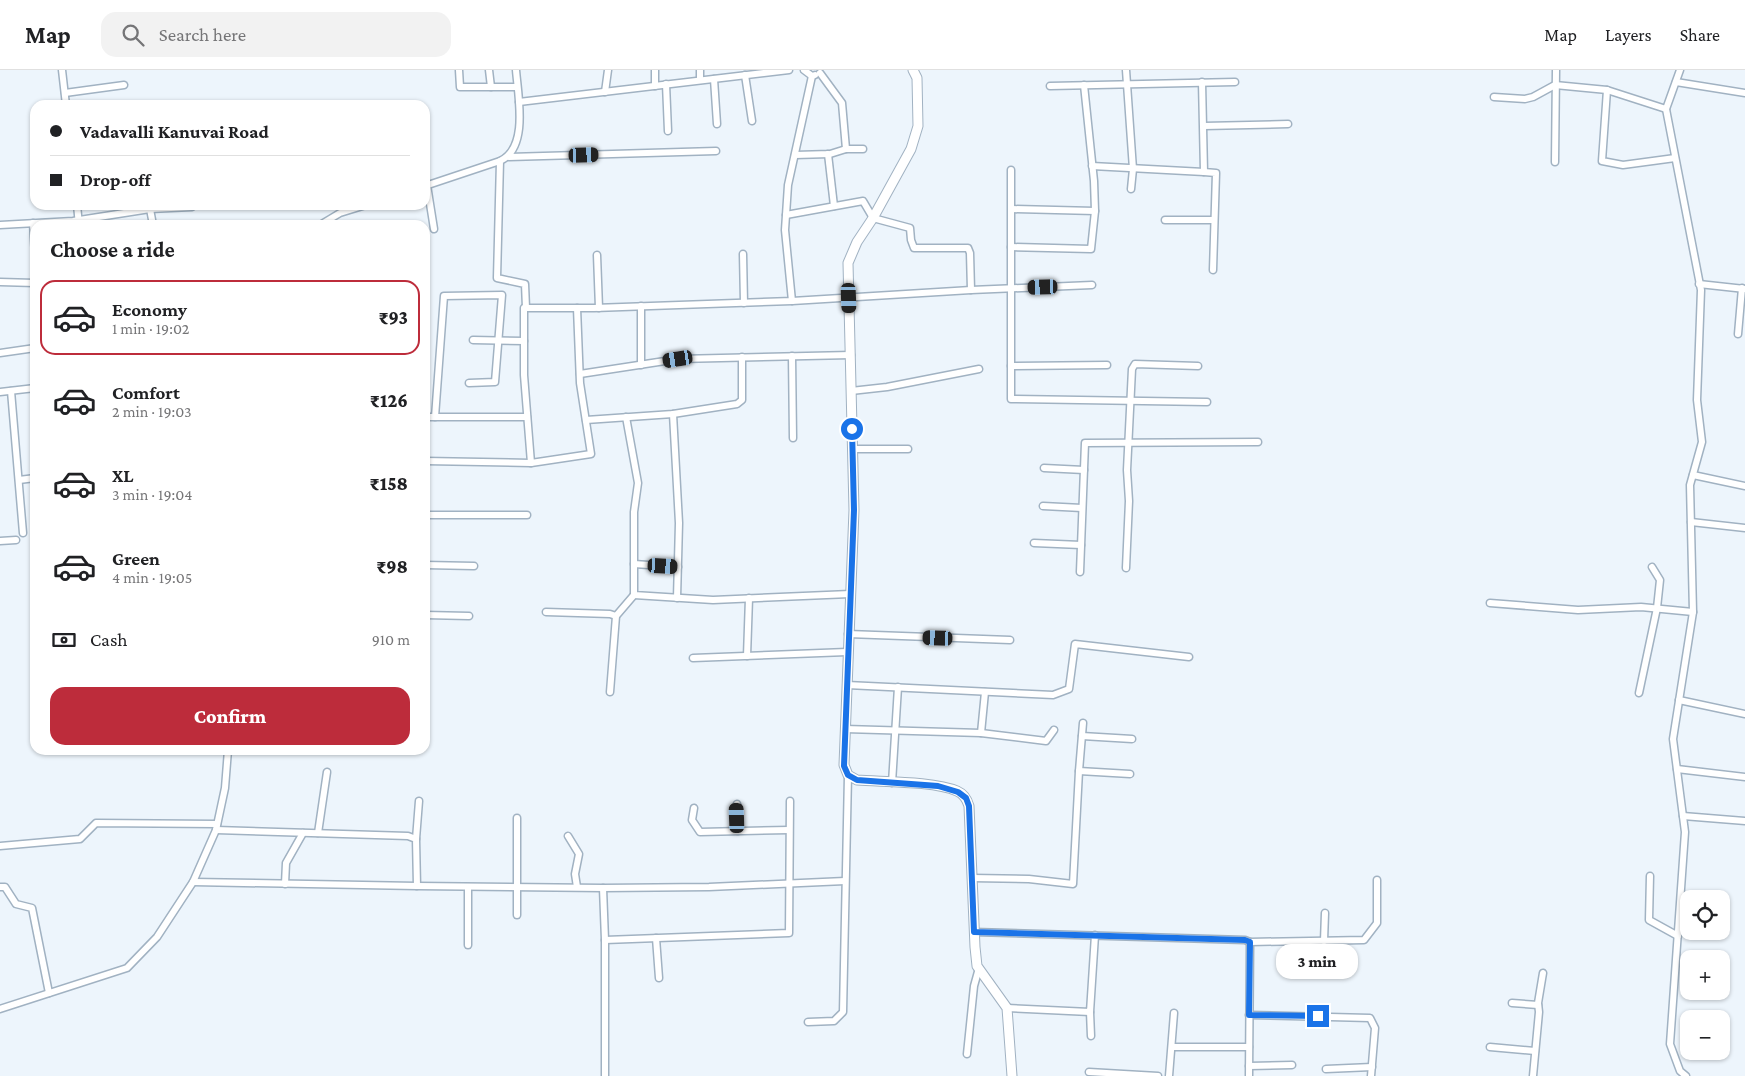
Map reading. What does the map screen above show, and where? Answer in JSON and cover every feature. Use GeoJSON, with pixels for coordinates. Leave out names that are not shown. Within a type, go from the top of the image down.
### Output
{"type":"FeatureCollection","features":[{"type":"Feature","properties":{"kind":"street"},"geometry":{"type":"LineString","coordinates":[[62,70],[66,100]]}},
{"type":"Feature","properties":{"kind":"street"},"geometry":{"type":"LineString","coordinates":[[460,70],[460,88],[517,87]]}},
{"type":"Feature","properties":{"kind":"street"},"geometry":{"type":"LineString","coordinates":[[489,70],[490,87]]}},
{"type":"Feature","properties":{"kind":"street"},"geometry":{"type":"LineString","coordinates":[[509,157],[519,132],[516,70]]}},
{"type":"Feature","properties":{"kind":"street"},"geometry":{"type":"LineString","coordinates":[[605,92],[608,70]]}},
{"type":"Feature","properties":{"kind":"street"},"geometry":{"type":"LineString","coordinates":[[654,86],[655,70]]}},
{"type":"Feature","properties":{"kind":"street"},"geometry":{"type":"LineString","coordinates":[[700,70],[700,80]]}},
{"type":"Feature","properties":{"kind":"street"},"geometry":{"type":"LineString","coordinates":[[519,102],[789,70]]}},
{"type":"Feature","properties":{"kind":"street"},"geometry":{"type":"LineString","coordinates":[[804,70],[812,76]]}},
{"type":"Feature","properties":{"kind":"street"},"geometry":{"type":"LineString","coordinates":[[808,1022],[834,1021],[843,1012],[848,775],[844,766],[854,510],[848,264],[857,242],[874,218],[911,149],[918,126],[917,78],[913,70]]}},
{"type":"Feature","properties":{"kind":"street"},"geometry":{"type":"LineString","coordinates":[[1126,70],[1133,169],[1131,190]]}},
{"type":"Feature","properties":{"kind":"street"},"geometry":{"type":"LineString","coordinates":[[1555,162],[1556,70]]}},
{"type":"Feature","properties":{"kind":"street"},"geometry":{"type":"LineString","coordinates":[[1680,70],[1666,109],[1701,290],[1697,400],[1702,442],[1690,485],[1693,612],[1673,739],[1685,832],[1670,1044],[1680,1071],[1686,1076]]}},
{"type":"Feature","properties":{"kind":"street"},"geometry":{"type":"LineString","coordinates":[[812,76],[820,72],[842,103],[846,149]]}},
{"type":"Feature","properties":{"kind":"street"},"geometry":{"type":"LineString","coordinates":[[745,75],[752,121]]}},
{"type":"Feature","properties":{"kind":"street"},"geometry":{"type":"LineString","coordinates":[[792,301],[785,230],[788,186],[812,76]]}},
{"type":"Feature","properties":{"kind":"street"},"geometry":{"type":"LineString","coordinates":[[714,79],[716,124]]}},
{"type":"Feature","properties":{"kind":"street"},"geometry":{"type":"LineString","coordinates":[[1202,82],[1204,172]]}},
{"type":"Feature","properties":{"kind":"street"},"geometry":{"type":"LineString","coordinates":[[1050,86],[1235,82]]}},
{"type":"Feature","properties":{"kind":"street"},"geometry":{"type":"LineString","coordinates":[[1676,82],[1745,93]]}},
{"type":"Feature","properties":{"kind":"street"},"geometry":{"type":"LineString","coordinates":[[666,84],[668,130]]}},
{"type":"Feature","properties":{"kind":"street"},"geometry":{"type":"LineString","coordinates":[[1011,247],[1092,248],[1095,211],[1084,85]]}},
{"type":"Feature","properties":{"kind":"street"},"geometry":{"type":"LineString","coordinates":[[1494,97],[1525,99],[1533,97],[1555,85],[1607,90],[1666,109]]}},
{"type":"Feature","properties":{"kind":"street"},"geometry":{"type":"LineString","coordinates":[[65,93],[124,86]]}},
{"type":"Feature","properties":{"kind":"street"},"geometry":{"type":"LineString","coordinates":[[1607,90],[1602,161],[1623,165],[1675,158]]}},
{"type":"Feature","properties":{"kind":"street"},"geometry":{"type":"LineString","coordinates":[[1204,126],[1288,124]]}},
{"type":"Feature","properties":{"kind":"street"},"geometry":{"type":"LineString","coordinates":[[795,154],[828,154],[846,149],[863,149]]}},
{"type":"Feature","properties":{"kind":"street"},"geometry":{"type":"LineString","coordinates":[[430,184],[509,157],[716,151]]}},
{"type":"Feature","properties":{"kind":"street"},"geometry":{"type":"LineString","coordinates":[[828,154],[834,206]]}},
{"type":"Feature","properties":{"kind":"street"},"geometry":{"type":"LineString","coordinates":[[500,161],[497,278],[525,284],[524,375],[531,463]]}},
{"type":"Feature","properties":{"kind":"street"},"geometry":{"type":"LineString","coordinates":[[1092,166],[1216,173],[1213,270]]}},
{"type":"Feature","properties":{"kind":"street"},"geometry":{"type":"LineString","coordinates":[[1011,170],[1011,399],[1207,402]]}},
{"type":"Feature","properties":{"kind":"street"},"geometry":{"type":"LineString","coordinates":[[786,216],[863,201],[874,218],[910,228],[914,248],[968,248],[970,253],[971,290]]}},
{"type":"Feature","properties":{"kind":"street"},"geometry":{"type":"LineString","coordinates":[[430,207],[434,229]]}},
{"type":"Feature","properties":{"kind":"street"},"geometry":{"type":"LineString","coordinates":[[1012,209],[1095,211]]}},
{"type":"Feature","properties":{"kind":"street"},"geometry":{"type":"LineString","coordinates":[[94,220],[145,210]]}},
{"type":"Feature","properties":{"kind":"street"},"geometry":{"type":"LineString","coordinates":[[328,220],[350,210]]}},
{"type":"Feature","properties":{"kind":"street"},"geometry":{"type":"LineString","coordinates":[[1165,220],[1214,220]]}},
{"type":"Feature","properties":{"kind":"street"},"geometry":{"type":"LineString","coordinates":[[0,225],[30,223]]}},
{"type":"Feature","properties":{"kind":"street"},"geometry":{"type":"LineString","coordinates":[[743,254],[744,303]]}},
{"type":"Feature","properties":{"kind":"street"},"geometry":{"type":"LineString","coordinates":[[596,255],[599,308]]}},
{"type":"Feature","properties":{"kind":"street"},"geometry":{"type":"LineString","coordinates":[[0,282],[30,283]]}},
{"type":"Feature","properties":{"kind":"street"},"geometry":{"type":"LineString","coordinates":[[1699,284],[1743,288],[1738,334]]}},
{"type":"Feature","properties":{"kind":"street"},"geometry":{"type":"LineString","coordinates":[[526,308],[599,308],[744,303],[1092,285]]}},
{"type":"Feature","properties":{"kind":"street"},"geometry":{"type":"LineString","coordinates":[[435,417],[444,296],[502,295],[496,382],[469,383]]}},
{"type":"Feature","properties":{"kind":"street"},"geometry":{"type":"LineString","coordinates":[[641,306],[642,365]]}},
{"type":"Feature","properties":{"kind":"street"},"geometry":{"type":"LineString","coordinates":[[430,461],[531,463],[592,454],[580,374],[577,308]]}},
{"type":"Feature","properties":{"kind":"street"},"geometry":{"type":"LineString","coordinates":[[473,340],[524,341]]}},
{"type":"Feature","properties":{"kind":"street"},"geometry":{"type":"LineString","coordinates":[[0,353],[30,349]]}},
{"type":"Feature","properties":{"kind":"street"},"geometry":{"type":"LineString","coordinates":[[580,374],[678,359],[850,355]]}},
{"type":"Feature","properties":{"kind":"street"},"geometry":{"type":"LineString","coordinates":[[792,356],[793,438]]}},
{"type":"Feature","properties":{"kind":"street"},"geometry":{"type":"LineString","coordinates":[[586,420],[673,414],[737,404],[742,400],[742,357]]}},
{"type":"Feature","properties":{"kind":"street"},"geometry":{"type":"LineString","coordinates":[[1126,568],[1129,501],[1127,470],[1129,400],[1132,368],[1135,364],[1198,366]]}},
{"type":"Feature","properties":{"kind":"street"},"geometry":{"type":"LineString","coordinates":[[1011,366],[1107,365]]}},
{"type":"Feature","properties":{"kind":"street"},"geometry":{"type":"LineString","coordinates":[[851,391],[887,387],[979,369]]}},
{"type":"Feature","properties":{"kind":"street"},"geometry":{"type":"LineString","coordinates":[[0,392],[30,389]]}},
{"type":"Feature","properties":{"kind":"street"},"geometry":{"type":"LineString","coordinates":[[11,391],[23,533]]}},
{"type":"Feature","properties":{"kind":"street"},"geometry":{"type":"LineString","coordinates":[[673,414],[679,523],[677,598]]}},
{"type":"Feature","properties":{"kind":"street"},"geometry":{"type":"LineString","coordinates":[[430,417],[527,417]]}},
{"type":"Feature","properties":{"kind":"street"},"geometry":{"type":"LineString","coordinates":[[610,692],[616,616],[634,595],[634,512],[638,482],[626,417]]}},
{"type":"Feature","properties":{"kind":"street"},"geometry":{"type":"LineString","coordinates":[[1080,572],[1084,443],[1258,442]]}},
{"type":"Feature","properties":{"kind":"street"},"geometry":{"type":"LineString","coordinates":[[852,449],[908,448]]}},
{"type":"Feature","properties":{"kind":"street"},"geometry":{"type":"LineString","coordinates":[[1044,468],[1084,470]]}},
{"type":"Feature","properties":{"kind":"street"},"geometry":{"type":"LineString","coordinates":[[1693,475],[1745,486]]}},
{"type":"Feature","properties":{"kind":"street"},"geometry":{"type":"LineString","coordinates":[[19,480],[30,479]]}},
{"type":"Feature","properties":{"kind":"street"},"geometry":{"type":"LineString","coordinates":[[1043,506],[1082,508]]}},
{"type":"Feature","properties":{"kind":"street"},"geometry":{"type":"LineString","coordinates":[[430,515],[527,515]]}},
{"type":"Feature","properties":{"kind":"street"},"geometry":{"type":"LineString","coordinates":[[1691,522],[1745,528]]}},
{"type":"Feature","properties":{"kind":"street"},"geometry":{"type":"LineString","coordinates":[[0,541],[16,540]]}},
{"type":"Feature","properties":{"kind":"street"},"geometry":{"type":"LineString","coordinates":[[1034,543],[1080,545]]}},
{"type":"Feature","properties":{"kind":"street"},"geometry":{"type":"LineString","coordinates":[[634,564],[678,566]]}},
{"type":"Feature","properties":{"kind":"street"},"geometry":{"type":"LineString","coordinates":[[430,565],[474,566]]}},
{"type":"Feature","properties":{"kind":"street"},"geometry":{"type":"LineString","coordinates":[[1639,693],[1657,608],[1660,580],[1652,567]]}},
{"type":"Feature","properties":{"kind":"street"},"geometry":{"type":"LineString","coordinates":[[634,595],[713,600],[850,594]]}},
{"type":"Feature","properties":{"kind":"street"},"geometry":{"type":"LineString","coordinates":[[747,656],[749,598]]}},
{"type":"Feature","properties":{"kind":"street"},"geometry":{"type":"LineString","coordinates":[[1490,602],[1578,610],[1641,607],[1693,612]]}},
{"type":"Feature","properties":{"kind":"street"},"geometry":{"type":"LineString","coordinates":[[546,612],[610,614],[616,616]]}},
{"type":"Feature","properties":{"kind":"street"},"geometry":{"type":"LineString","coordinates":[[430,615],[469,616]]}},
{"type":"Feature","properties":{"kind":"street"},"geometry":{"type":"LineString","coordinates":[[848,634],[1010,640]]}},
{"type":"Feature","properties":{"kind":"street"},"geometry":{"type":"LineString","coordinates":[[847,685],[1053,695],[1069,689],[1076,644],[1190,657]]}},
{"type":"Feature","properties":{"kind":"street"},"geometry":{"type":"LineString","coordinates":[[692,658],[847,652]]}},
{"type":"Feature","properties":{"kind":"street"},"geometry":{"type":"LineString","coordinates":[[892,783],[898,687]]}},
{"type":"Feature","properties":{"kind":"street"},"geometry":{"type":"LineString","coordinates":[[981,733],[985,692]]}},
{"type":"Feature","properties":{"kind":"street"},"geometry":{"type":"LineString","coordinates":[[1679,700],[1745,714]]}},
{"type":"Feature","properties":{"kind":"street"},"geometry":{"type":"LineString","coordinates":[[972,878],[1029,879],[1073,884],[1083,723]]}},
{"type":"Feature","properties":{"kind":"street"},"geometry":{"type":"LineString","coordinates":[[845,729],[981,733],[1046,741],[1054,730]]}},
{"type":"Feature","properties":{"kind":"street"},"geometry":{"type":"LineString","coordinates":[[1082,736],[1132,739]]}},
{"type":"Feature","properties":{"kind":"street"},"geometry":{"type":"LineString","coordinates":[[0,1009],[127,968],[157,937],[193,882],[216,827],[225,788],[228,755]]}},
{"type":"Feature","properties":{"kind":"street"},"geometry":{"type":"LineString","coordinates":[[1677,769],[1745,777]]}},
{"type":"Feature","properties":{"kind":"street"},"geometry":{"type":"LineString","coordinates":[[1079,771],[1130,774]]}},
{"type":"Feature","properties":{"kind":"street"},"geometry":{"type":"LineString","coordinates":[[318,834],[327,772]]}},
{"type":"Feature","properties":{"kind":"street"},"geometry":{"type":"LineString","coordinates":[[848,775],[857,780],[938,786],[958,792],[966,798],[969,806],[975,947],[979,968],[1007,1008],[1012,1076]]}},
{"type":"Feature","properties":{"kind":"street"},"geometry":{"type":"LineString","coordinates":[[417,886],[416,839],[419,801]]}},
{"type":"Feature","properties":{"kind":"street"},"geometry":{"type":"LineString","coordinates":[[605,940],[789,933],[790,801]]}},
{"type":"Feature","properties":{"kind":"street"},"geometry":{"type":"LineString","coordinates":[[737,804],[738,831]]}},
{"type":"Feature","properties":{"kind":"street"},"geometry":{"type":"LineString","coordinates":[[694,808],[692,820],[700,832],[789,830]]}},
{"type":"Feature","properties":{"kind":"street"},"geometry":{"type":"LineString","coordinates":[[1683,816],[1745,821]]}},
{"type":"Feature","properties":{"kind":"street"},"geometry":{"type":"LineString","coordinates":[[517,818],[517,915]]}},
{"type":"Feature","properties":{"kind":"street"},"geometry":{"type":"LineString","coordinates":[[0,846],[80,839],[96,823],[216,827],[318,834],[408,836],[416,839]]}},
{"type":"Feature","properties":{"kind":"street"},"geometry":{"type":"LineString","coordinates":[[285,884],[286,863],[303,833]]}},
{"type":"Feature","properties":{"kind":"street"},"geometry":{"type":"LineString","coordinates":[[568,836],[580,854],[575,874],[577,887]]}},
{"type":"Feature","properties":{"kind":"street"},"geometry":{"type":"LineString","coordinates":[[1650,876],[1649,920],[1678,936]]}},
{"type":"Feature","properties":{"kind":"street"},"geometry":{"type":"LineString","coordinates":[[974,932],[1245,940],[1250,942],[1364,940],[1377,923],[1377,880]]}},
{"type":"Feature","properties":{"kind":"street"},"geometry":{"type":"LineString","coordinates":[[193,882],[603,888],[709,887],[846,881]]}},
{"type":"Feature","properties":{"kind":"street"},"geometry":{"type":"LineString","coordinates":[[0,887],[5,887],[16,904],[32,908],[49,993]]}},
{"type":"Feature","properties":{"kind":"street"},"geometry":{"type":"LineString","coordinates":[[468,887],[468,945]]}},
{"type":"Feature","properties":{"kind":"street"},"geometry":{"type":"LineString","coordinates":[[603,888],[605,1076]]}},
{"type":"Feature","properties":{"kind":"street"},"geometry":{"type":"LineString","coordinates":[[1324,941],[1325,913]]}},
{"type":"Feature","properties":{"kind":"street"},"geometry":{"type":"LineString","coordinates":[[1091,1036],[1090,1012],[1094,935]]}},
{"type":"Feature","properties":{"kind":"street"},"geometry":{"type":"LineString","coordinates":[[656,938],[658,978]]}},
{"type":"Feature","properties":{"kind":"street"},"geometry":{"type":"LineString","coordinates":[[1249,1076],[1250,942]]}},
{"type":"Feature","properties":{"kind":"street"},"geometry":{"type":"LineString","coordinates":[[967,1054],[974,986],[979,968]]}},
{"type":"Feature","properties":{"kind":"street"},"geometry":{"type":"LineString","coordinates":[[1533,1076],[1538,1006],[1543,973]]}},
{"type":"Feature","properties":{"kind":"street"},"geometry":{"type":"LineString","coordinates":[[1512,1003],[1538,1006]]}},
{"type":"Feature","properties":{"kind":"street"},"geometry":{"type":"LineString","coordinates":[[1007,1008],[1090,1012]]}},
{"type":"Feature","properties":{"kind":"street"},"geometry":{"type":"LineString","coordinates":[[1169,1076],[1174,1013]]}},
{"type":"Feature","properties":{"kind":"street"},"geometry":{"type":"LineString","coordinates":[[1249,1015],[1370,1018],[1375,1028],[1371,1076]]}},
{"type":"Feature","properties":{"kind":"street"},"geometry":{"type":"LineString","coordinates":[[1172,1047],[1249,1048]]}},
{"type":"Feature","properties":{"kind":"street"},"geometry":{"type":"LineString","coordinates":[[1490,1047],[1535,1051]]}},
{"type":"Feature","properties":{"kind":"street"},"geometry":{"type":"LineString","coordinates":[[1249,1066],[1292,1066]]}},
{"type":"Feature","properties":{"kind":"street"},"geometry":{"type":"LineString","coordinates":[[1326,1069],[1372,1067]]}},
{"type":"Feature","properties":{"kind":"street"},"geometry":{"type":"LineString","coordinates":[[1089,1072],[1158,1076]]}},
{"type":"Feature","properties":{"kind":"route"},"geometry":{"type":"LineString","coordinates":[[852,429],[854,510],[844,766],[848,775],[857,780],[938,786],[958,792],[966,798],[969,806],[974,932],[1245,940],[1250,942],[1249,1015],[1318,1016]]}}]}
